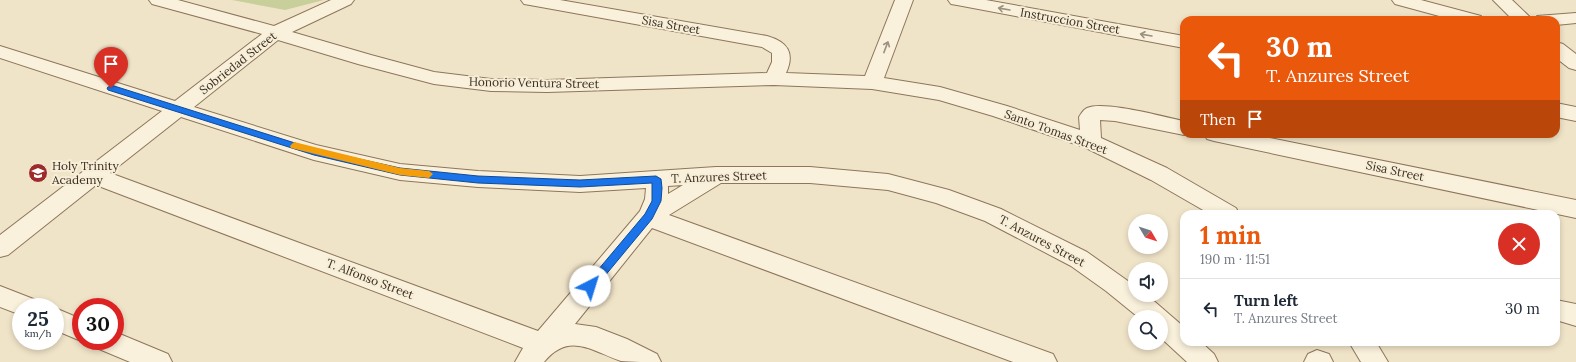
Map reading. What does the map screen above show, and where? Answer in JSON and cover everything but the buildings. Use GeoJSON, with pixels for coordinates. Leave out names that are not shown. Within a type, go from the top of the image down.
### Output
{"type":"FeatureCollection","features":[{"type":"Feature","properties":{"kind":"street","name":"Honorio Ventura Street"},"geometry":{"type":"LineString","coordinates":[[158,0],[365,60],[434,78],[491,85],[547,86],[774,79],[872,83]]}},
{"type":"Feature","properties":{"kind":"street","name":"Sobriedad Street"},"geometry":{"type":"LineString","coordinates":[[0,248],[92,175],[309,8],[345,0]]}},
{"type":"Feature","properties":{"kind":"street","name":"Sisa Street"},"geometry":{"type":"LineString","coordinates":[[530,0],[767,42],[774,46],[782,55],[782,60],[774,79]]}},
{"type":"Feature","properties":{"kind":"street"},"geometry":{"type":"LineString","coordinates":[[872,83],[904,0]]}},
{"type":"Feature","properties":{"kind":"street","name":"Instruccion Street"},"geometry":{"type":"LineString","coordinates":[[957,0],[1180,41]]}},
{"type":"Feature","properties":{"kind":"street"},"geometry":{"type":"LineString","coordinates":[[1401,0],[1460,16]]}},
{"type":"Feature","properties":{"kind":"street"},"geometry":{"type":"LineString","coordinates":[[1502,0],[1520,16]]}},
{"type":"Feature","properties":{"kind":"street"},"geometry":{"type":"LineString","coordinates":[[1560,19],[1576,18]]}},
{"type":"Feature","properties":{"kind":"street"},"geometry":{"type":"LineString","coordinates":[[1560,51],[1576,64]]}},
{"type":"Feature","properties":{"kind":"street","name":"T. Anzures Street"},"geometry":{"type":"LineString","coordinates":[[0,52],[178,110],[314,152],[400,172],[478,179],[580,184],[716,175],[810,175],[888,182],[941,196],[993,215],[1079,259],[1116,284],[1148,310]]}},
{"type":"Feature","properties":{"kind":"street","name":"Santo Tomas Street"},"geometry":{"type":"LineString","coordinates":[[872,83],[940,94],[1000,111],[1091,142],[1159,174],[1221,210]]}},
{"type":"Feature","properties":{"kind":"street"},"geometry":{"type":"LineString","coordinates":[[1560,111],[1576,114]]}},
{"type":"Feature","properties":{"kind":"street"},"geometry":{"type":"LineString","coordinates":[[1091,142],[1089,116],[1093,113],[1115,114],[1180,127]]}},
{"type":"Feature","properties":{"kind":"street","name":"Sisa Street"},"geometry":{"type":"LineString","coordinates":[[1233,138],[1576,209]]}},
{"type":"Feature","properties":{"kind":"street","name":"T. Alfonso Street"},"geometry":{"type":"LineString","coordinates":[[92,175],[535,353]]}},
{"type":"Feature","properties":{"kind":"street"},"geometry":{"type":"LineString","coordinates":[[648,217],[716,175]]}},
{"type":"Feature","properties":{"kind":"street"},"geometry":{"type":"LineString","coordinates":[[535,353],[648,217],[656,201],[658,188],[656,179]]}},
{"type":"Feature","properties":{"kind":"street"},"geometry":{"type":"LineString","coordinates":[[648,217],[1044,362]]}},
{"type":"Feature","properties":{"kind":"street"},"geometry":{"type":"LineString","coordinates":[[0,296],[12,301]]}},
{"type":"Feature","properties":{"kind":"street"},"geometry":{"type":"LineString","coordinates":[[1560,311],[1576,315]]}},
{"type":"Feature","properties":{"kind":"street"},"geometry":{"type":"LineString","coordinates":[[1168,328],[1180,339]]}},
{"type":"Feature","properties":{"kind":"street"},"geometry":{"type":"LineString","coordinates":[[535,353],[562,336],[580,334],[596,338],[648,362]]}},
{"type":"Feature","properties":{"kind":"street"},"geometry":{"type":"LineString","coordinates":[[1187,346],[1205,362]]}},
{"type":"Feature","properties":{"kind":"street"},"geometry":{"type":"LineString","coordinates":[[1365,346],[1375,362]]}},
{"type":"Feature","properties":{"kind":"street"},"geometry":{"type":"LineString","coordinates":[[124,348],[158,362]]}},
{"type":"Feature","properties":{"kind":"green space"},"geometry":{"type":"Polygon","coordinates":[[[232,0],[324,0],[285,10],[232,0]]]}},
{"type":"Feature","properties":{"kind":"slow traffic"},"geometry":{"type":"LineString","coordinates":[[294,146],[400,172],[429,174]]}},
{"type":"Feature","properties":{"kind":"place","name":"Holy Trinity Academy"},"geometry":{"type":"Point","coordinates":[38,173]}},
{"type":"Feature","properties":{"kind":"route"},"geometry":{"type":"LineString","coordinates":[[111,88],[314,152],[400,172],[478,179],[580,184],[656,179],[658,188],[656,201],[648,217],[590,286]]}}]}
